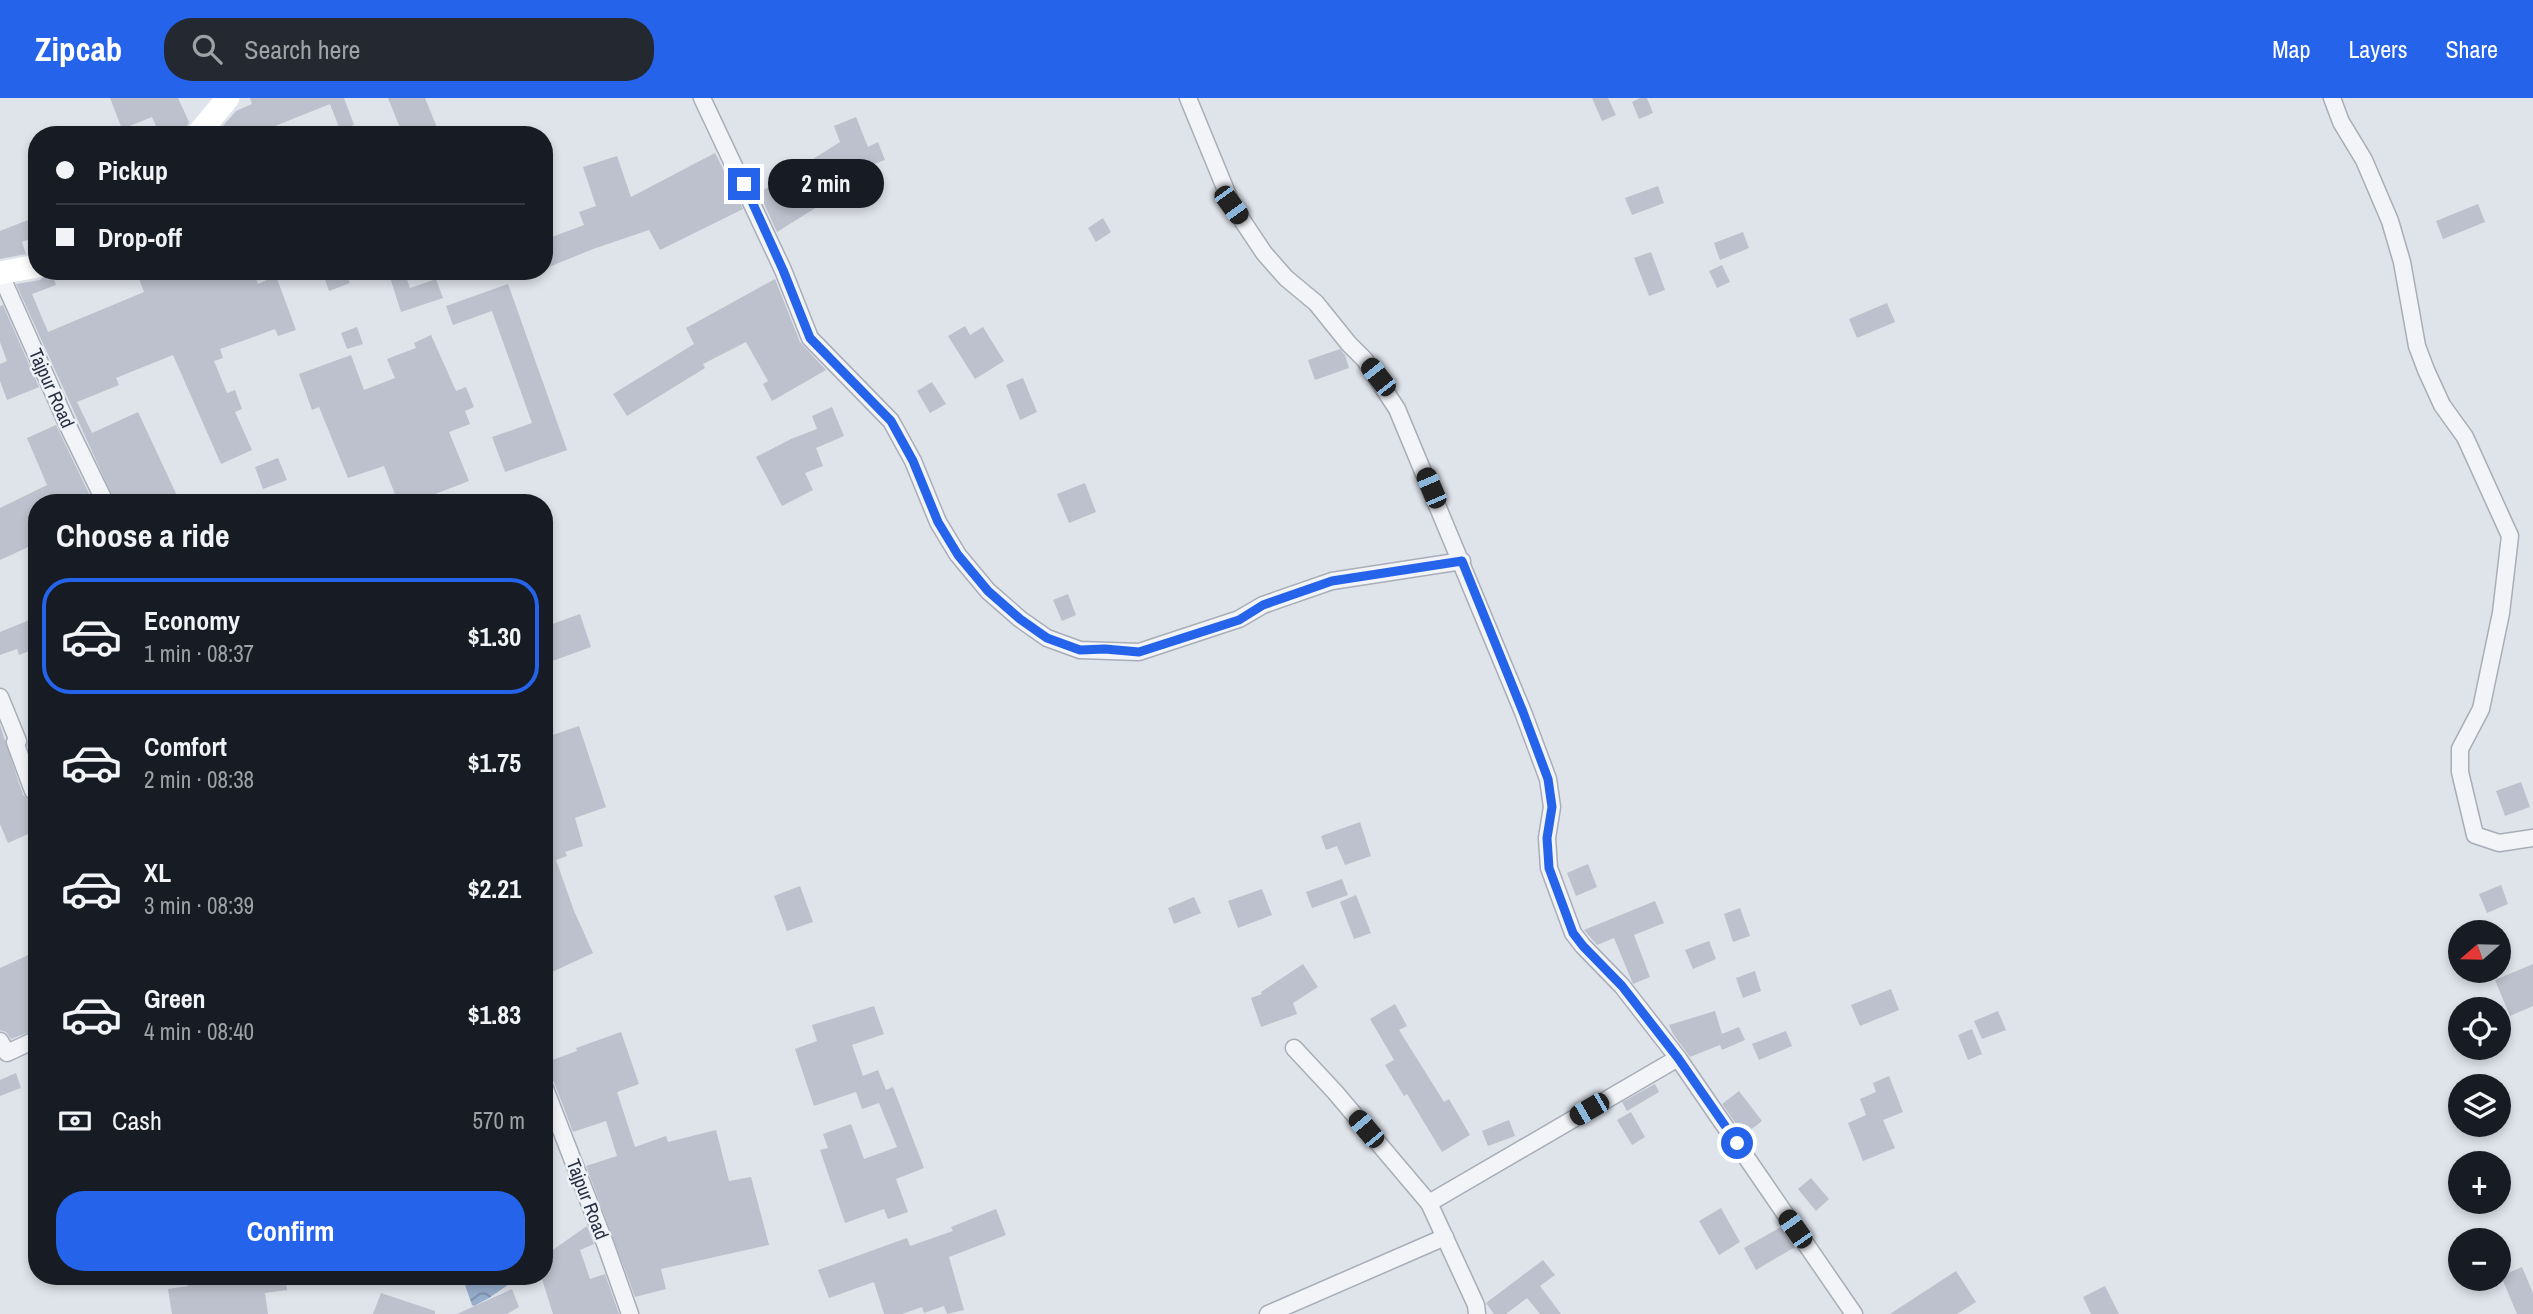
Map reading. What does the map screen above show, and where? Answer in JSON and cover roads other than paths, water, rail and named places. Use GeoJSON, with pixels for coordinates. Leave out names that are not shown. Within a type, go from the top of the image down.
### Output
{"type":"FeatureCollection","features":[{"type":"Feature","properties":{"kind":"main road"},"geometry":{"type":"LineString","coordinates":[[205,126],[228,98]]}},
{"type":"Feature","properties":{"kind":"main road"},"geometry":{"type":"LineString","coordinates":[[0,273],[28,268]]}},
{"type":"Feature","properties":{"kind":"street"},"geometry":{"type":"LineString","coordinates":[[702,98],[783,270],[810,338],[891,421],[913,461],[938,522],[958,555],[988,591],[1047,638],[1080,650],[1139,652],[1239,620],[1263,605],[1332,581],[1462,561]]}},
{"type":"Feature","properties":{"kind":"street"},"geometry":{"type":"LineString","coordinates":[[1188,98],[1231,205],[1264,253],[1286,278],[1316,303],[1365,360],[1386,389],[1411,439],[1548,779],[1552,807],[1547,838],[1549,868],[1573,933],[1622,986],[1678,1058],[1854,1314]]}},
{"type":"Feature","properties":{"kind":"street"},"geometry":{"type":"LineString","coordinates":[[2332,98],[2342,122],[2364,160],[2390,222],[2402,262],[2417,346],[2426,370],[2442,405],[2465,437],[2510,536],[2506,581],[2482,709],[2460,749],[2460,772],[2475,835],[2499,844],[2533,838]]}},
{"type":"Feature","properties":{"kind":"street","name":"Tajpur Road"},"geometry":{"type":"LineString","coordinates":[[0,273],[101,494]]}},
{"type":"Feature","properties":{"kind":"street"},"geometry":{"type":"LineString","coordinates":[[0,697],[18,741],[15,742],[28,777]]}},
{"type":"Feature","properties":{"kind":"street"},"geometry":{"type":"LineString","coordinates":[[0,1041],[6,1054],[28,1044]]}},
{"type":"Feature","properties":{"kind":"street"},"geometry":{"type":"LineString","coordinates":[[1294,1048],[1429,1203],[1476,1305],[1477,1314]]}},
{"type":"Feature","properties":{"kind":"street"},"geometry":{"type":"LineString","coordinates":[[1429,1203],[1678,1058]]}},
{"type":"Feature","properties":{"kind":"street","name":"Tajpur Road"},"geometry":{"type":"LineString","coordinates":[[553,1109],[630,1314]]}},
{"type":"Feature","properties":{"kind":"street"},"geometry":{"type":"LineString","coordinates":[[1268,1314],[1445,1237]]}},
{"type":"Feature","properties":{"kind":"water"},"geometry":{"type":"Polygon","coordinates":[[[465,1285],[508,1285],[489,1298],[472,1305],[465,1285]]]}}]}
